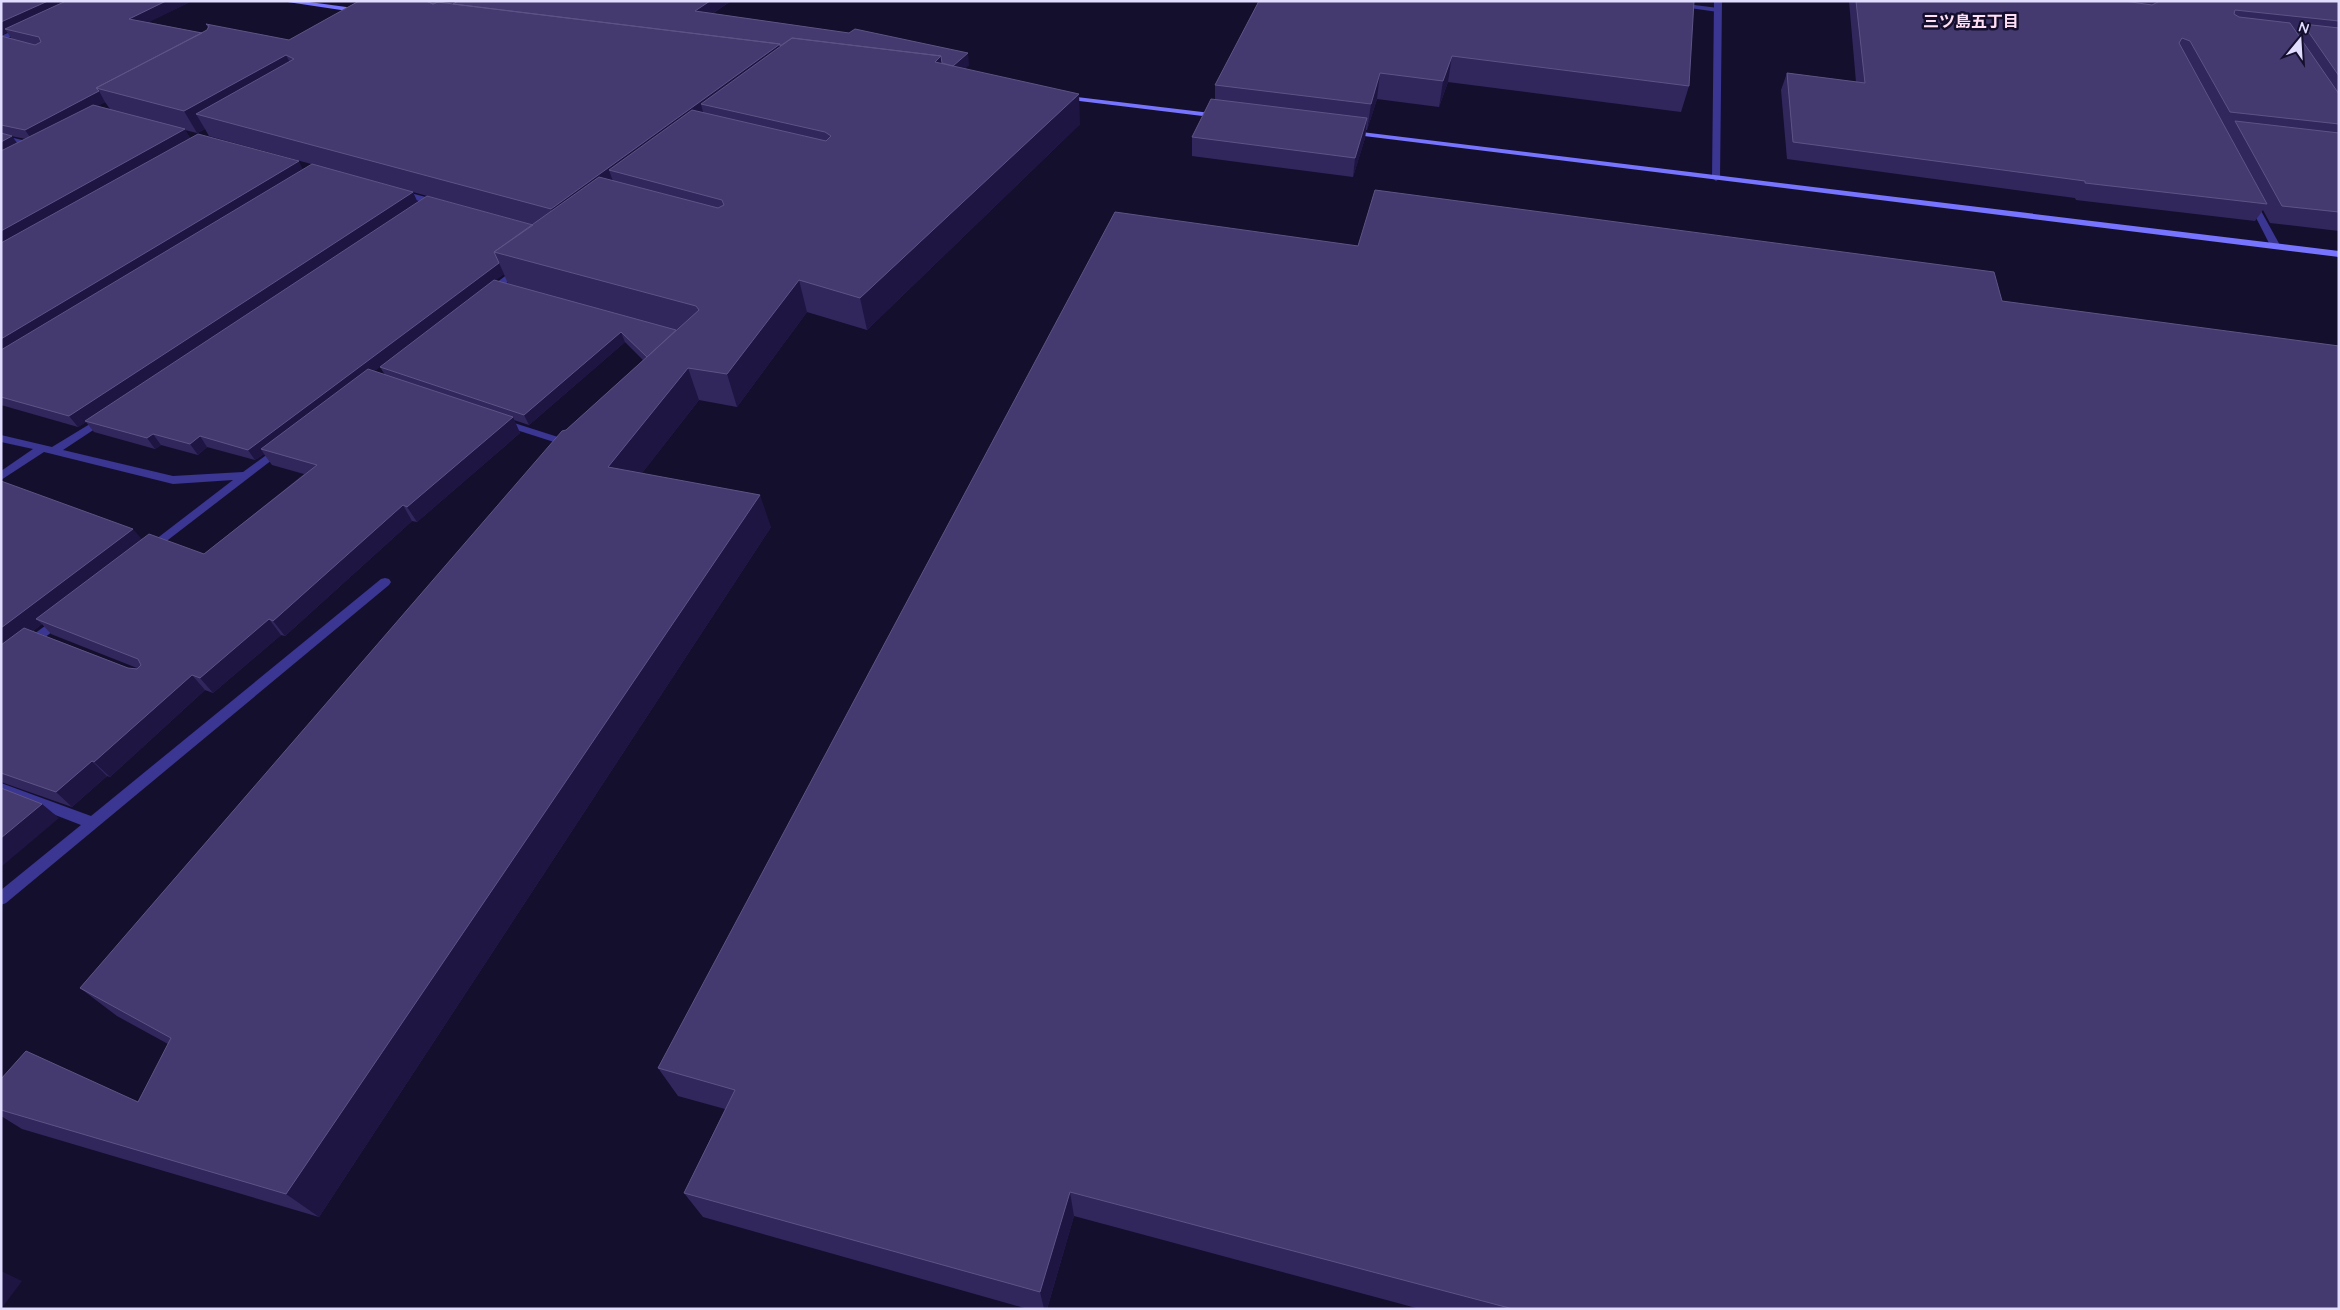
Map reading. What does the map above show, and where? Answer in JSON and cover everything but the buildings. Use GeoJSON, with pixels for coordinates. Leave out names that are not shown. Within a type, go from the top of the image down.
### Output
{"type":"FeatureCollection","features":[{"type":"Feature","properties":{"kind":"street"},"geometry":{"type":"LineString","coordinates":[[284,1],[371,12]]}},
{"type":"Feature","properties":{"kind":"street"},"geometry":{"type":"LineString","coordinates":[[1643,1],[1718,6],[1716,178]]}},
{"type":"Feature","properties":{"kind":"street"},"geometry":{"type":"LineString","coordinates":[[1,39],[36,24]]}},
{"type":"Feature","properties":{"kind":"street"},"geometry":{"type":"LineString","coordinates":[[1,39],[18,44]]}},
{"type":"Feature","properties":{"kind":"street"},"geometry":{"type":"LineString","coordinates":[[1054,96],[1232,118]]}},
{"type":"Feature","properties":{"kind":"street"},"geometry":{"type":"LineString","coordinates":[[1340,131],[2339,254]]}},
{"type":"Feature","properties":{"kind":"street"},"geometry":{"type":"LineString","coordinates":[[1,137],[32,145]]}},
{"type":"Feature","properties":{"kind":"street"},"geometry":{"type":"LineString","coordinates":[[16,153],[40,141]]}},
{"type":"Feature","properties":{"kind":"street"},"geometry":{"type":"LineString","coordinates":[[391,190],[425,204],[448,206]]}},
{"type":"Feature","properties":{"kind":"street"},"geometry":{"type":"LineString","coordinates":[[2248,194],[2276,247]]}},
{"type":"Feature","properties":{"kind":"street"},"geometry":{"type":"LineString","coordinates":[[482,297],[502,287],[526,264]]}},
{"type":"Feature","properties":{"kind":"street"},"geometry":{"type":"LineString","coordinates":[[55,450],[113,412]]}},
{"type":"Feature","properties":{"kind":"street"},"geometry":{"type":"LineString","coordinates":[[488,417],[554,439]]}},
{"type":"Feature","properties":{"kind":"street"},"geometry":{"type":"LineString","coordinates":[[1,438],[173,480],[246,476]]}},
{"type":"Feature","properties":{"kind":"street"},"geometry":{"type":"LineString","coordinates":[[138,559],[291,442]]}},
{"type":"Feature","properties":{"kind":"street"},"geometry":{"type":"LineString","coordinates":[[1,476],[42,448]]}},
{"type":"Feature","properties":{"kind":"street"},"geometry":{"type":"LineString","coordinates":[[1,899],[386,582]]}},
{"type":"Feature","properties":{"kind":"street"},"geometry":{"type":"LineString","coordinates":[[1,665],[69,613]]}},
{"type":"Feature","properties":{"kind":"street"},"geometry":{"type":"LineString","coordinates":[[38,636],[56,643]]}},
{"type":"Feature","properties":{"kind":"street"},"geometry":{"type":"LineString","coordinates":[[1,788],[93,823]]}},
{"type":"Feature","properties":{"kind":"district","name":"三ツ島五丁目"},"geometry":{"type":"Point","coordinates":[1971,21]}}]}
